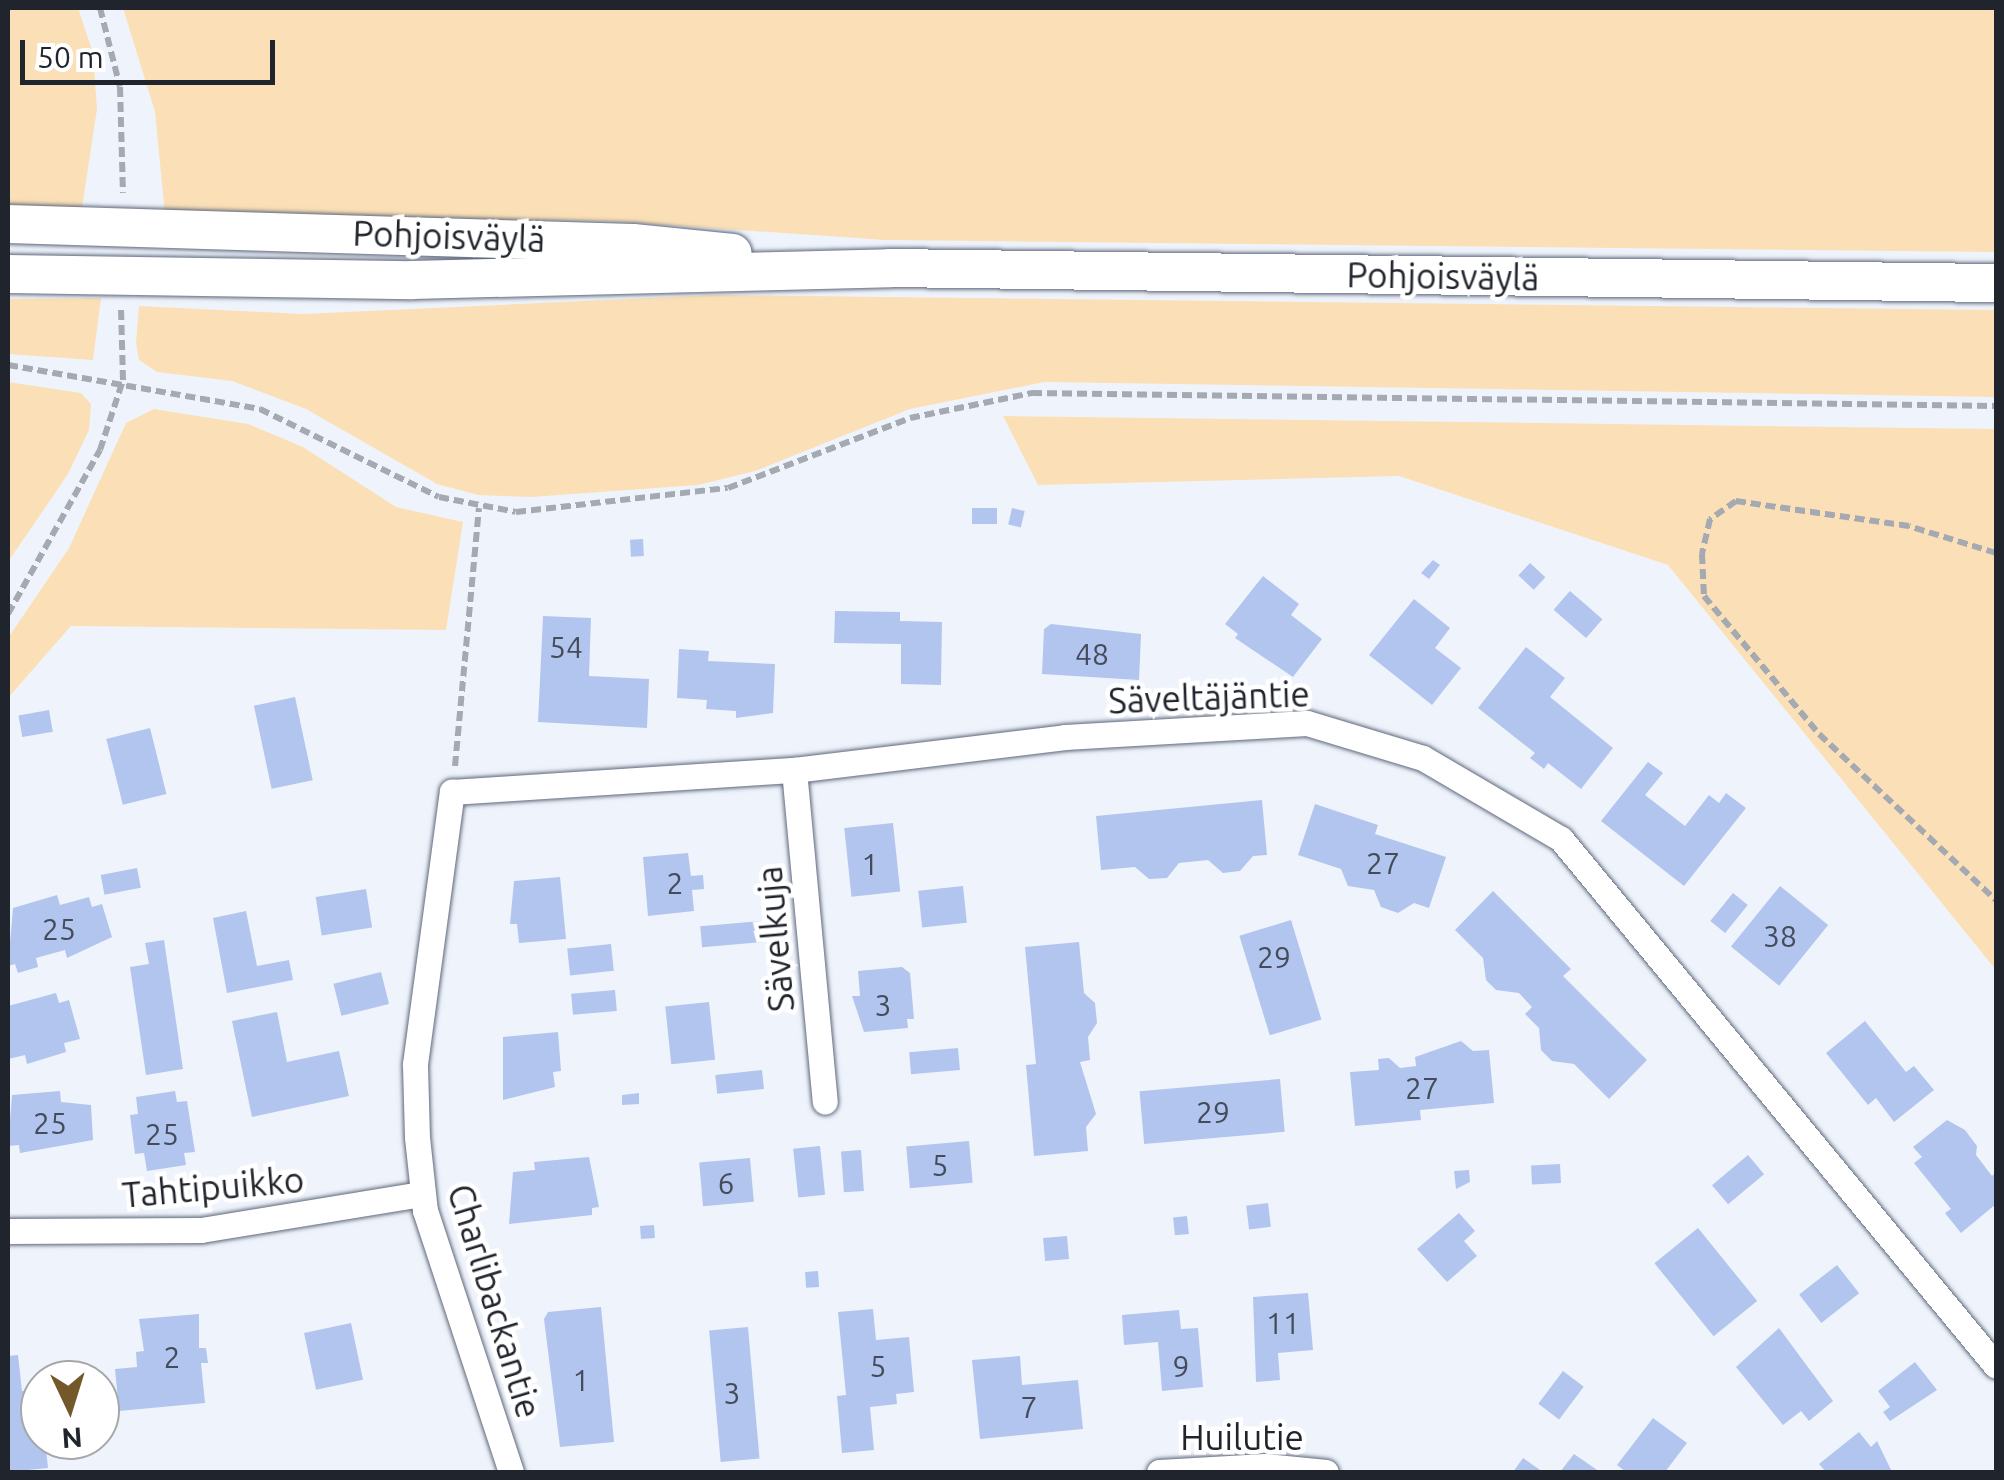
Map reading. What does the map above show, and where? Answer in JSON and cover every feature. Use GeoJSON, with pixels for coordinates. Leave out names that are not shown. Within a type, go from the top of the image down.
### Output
{"type":"FeatureCollection","features":[{"type":"Feature","properties":{"kind":"main road","name":"Pohjoisväylä"},"geometry":{"type":"LineString","coordinates":[[8,224],[634,243],[890,268]]}},
{"type":"Feature","properties":{"kind":"main road","name":"Pohjoisväylä"},"geometry":{"type":"LineString","coordinates":[[8,274],[412,280],[890,268],[1996,283]]}},
{"type":"Feature","properties":{"kind":"street","name":"Säveltäjäntie"},"geometry":{"type":"LineString","coordinates":[[452,792],[794,770],[1065,737],[1290,724],[1362,736],[1423,758],[1561,839],[1996,1366]]}},
{"type":"Feature","properties":{"kind":"street","name":"Sävelkuja"},"geometry":{"type":"LineString","coordinates":[[794,770],[825,1102]]}},
{"type":"Feature","properties":{"kind":"street","name":"Charlibackantie"},"geometry":{"type":"LineString","coordinates":[[452,792],[415,1064],[422,1194],[510,1472]]}},
{"type":"Feature","properties":{"kind":"street","name":"Tahtipuikko"},"geometry":{"type":"LineString","coordinates":[[8,1231],[201,1230],[422,1194]]}},
{"type":"Feature","properties":{"kind":"street","name":"Huilutie"},"geometry":{"type":"LineString","coordinates":[[1159,1472],[1265,1466],[1326,1472]]}},
{"type":"Feature","properties":{"kind":"path"},"geometry":{"type":"LineString","coordinates":[[100,8],[120,87],[123,202]]}},
{"type":"Feature","properties":{"kind":"path"},"geometry":{"type":"LineString","coordinates":[[8,614],[100,450],[123,380],[121,306]]}},
{"type":"Feature","properties":{"kind":"path"},"geometry":{"type":"LineString","coordinates":[[8,365],[123,380],[260,409],[407,484],[480,508],[516,512],[628,504],[728,488],[910,418],[1032,393],[1996,406]]}},
{"type":"Feature","properties":{"kind":"path"},"geometry":{"type":"LineString","coordinates":[[1996,553],[1909,526],[1736,501],[1710,519],[1702,554],[1704,596],[1806,719],[1996,900]]}},
{"type":"Feature","properties":{"kind":"path"},"geometry":{"type":"LineString","coordinates":[[452,792],[480,508]]}},
{"type":"Feature","properties":{"kind":"shaded area"},"geometry":{"type":"Polygon","coordinates":[[[8,8],[78,8],[93,53],[97,109],[81,214],[8,208],[8,8]]]}},
{"type":"Feature","properties":{"kind":"shaded area"},"geometry":{"type":"Polygon","coordinates":[[[123,8],[1996,8],[1996,252],[885,240],[607,221],[165,215],[155,112],[123,8]]]}},
{"type":"Feature","properties":{"kind":"shaded area"},"geometry":{"type":"Polygon","coordinates":[[[714,295],[1996,310],[1996,397],[1044,382],[910,409],[755,471],[698,485],[531,497],[478,495],[437,484],[306,409],[232,381],[157,372],[139,360],[136,343],[139,306],[303,314],[714,295]]]}},
{"type":"Feature","properties":{"kind":"shaded area"},"geometry":{"type":"Polygon","coordinates":[[[101,298],[93,360],[8,354],[8,299],[101,298]]]}},
{"type":"Feature","properties":{"kind":"shaded area"},"geometry":{"type":"Polygon","coordinates":[[[8,382],[81,393],[91,404],[89,430],[68,474],[8,562],[8,382]]]}},
{"type":"Feature","properties":{"kind":"shaded area"},"geometry":{"type":"Polygon","coordinates":[[[154,409],[248,424],[303,447],[396,507],[463,522],[446,630],[71,626],[8,698],[8,638],[69,548],[126,423],[154,409]]]}},
{"type":"Feature","properties":{"kind":"shaded area"},"geometry":{"type":"Polygon","coordinates":[[[1003,416],[1996,429],[1996,970],[1668,565],[1399,476],[1038,485],[1003,416]]]}},
{"type":"Feature","properties":{"kind":"building"},"geometry":{"type":"Polygon","coordinates":[[[972,508],[997,508],[997,524],[972,524],[972,508]]]}},
{"type":"Feature","properties":{"kind":"building"},"geometry":{"type":"Polygon","coordinates":[[[1012,508],[1025,511],[1021,527],[1008,525],[1012,508]]]}},
{"type":"Feature","properties":{"kind":"building"},"geometry":{"type":"Polygon","coordinates":[[[643,539],[644,556],[631,557],[630,540],[643,539]]]}},
{"type":"Feature","properties":{"kind":"building"},"geometry":{"type":"Polygon","coordinates":[[[1433,560],[1440,565],[1429,579],[1421,573],[1433,560]]]}},
{"type":"Feature","properties":{"kind":"building"},"geometry":{"type":"Polygon","coordinates":[[[1530,563],[1545,577],[1534,590],[1518,575],[1530,563]]]}},
{"type":"Feature","properties":{"kind":"building"},"geometry":{"type":"Polygon","coordinates":[[[1263,576],[1299,604],[1291,615],[1322,639],[1293,677],[1235,638],[1238,634],[1225,624],[1263,576]]]}},
{"type":"Feature","properties":{"kind":"building"},"geometry":{"type":"Polygon","coordinates":[[[1570,591],[1602,619],[1586,638],[1554,610],[1570,591]]]}},
{"type":"Feature","properties":{"kind":"building"},"geometry":{"type":"Polygon","coordinates":[[[1414,599],[1450,628],[1435,648],[1461,668],[1432,705],[1369,655],[1414,599]]]}},
{"type":"Feature","properties":{"kind":"building"},"geometry":{"type":"Polygon","coordinates":[[[835,611],[900,612],[900,621],[942,622],[941,685],[901,684],[901,644],[834,643],[835,611]]]}},
{"type":"Feature","properties":{"kind":"building"},"geometry":{"type":"Polygon","coordinates":[[[543,616],[591,618],[589,676],[649,679],[647,728],[538,722],[543,616]]]}},
{"type":"Feature","properties":{"kind":"building"},"geometry":{"type":"Polygon","coordinates":[[[1051,624],[1141,634],[1139,680],[1042,674],[1044,629],[1051,624]]]}},
{"type":"Feature","properties":{"kind":"building"},"geometry":{"type":"Polygon","coordinates":[[[1526,647],[1565,678],[1550,697],[1613,748],[1581,789],[1548,763],[1544,769],[1530,758],[1535,753],[1478,708],[1526,647]]]}},
{"type":"Feature","properties":{"kind":"building"},"geometry":{"type":"Polygon","coordinates":[[[679,649],[709,651],[708,661],[775,664],[773,713],[736,718],[736,711],[706,709],[707,700],[677,698],[679,649]]]}},
{"type":"Feature","properties":{"kind":"building"},"geometry":{"type":"Polygon","coordinates":[[[295,697],[313,780],[272,789],[254,706],[295,697]]]}},
{"type":"Feature","properties":{"kind":"building"},"geometry":{"type":"Polygon","coordinates":[[[49,710],[53,732],[22,737],[18,715],[49,710]]]}},
{"type":"Feature","properties":{"kind":"building"},"geometry":{"type":"Polygon","coordinates":[[[150,728],[166,794],[123,805],[106,739],[150,728]]]}},
{"type":"Feature","properties":{"kind":"building"},"geometry":{"type":"Polygon","coordinates":[[[1648,762],[1663,773],[1645,795],[1685,826],[1709,795],[1719,803],[1726,793],[1746,808],[1684,886],[1601,821],[1648,762]]]}},
{"type":"Feature","properties":{"kind":"building"},"geometry":{"type":"Polygon","coordinates":[[[1262,800],[1267,855],[1253,856],[1240,871],[1223,873],[1208,860],[1179,863],[1167,878],[1149,879],[1135,867],[1101,870],[1096,816],[1262,800]]]}},
{"type":"Feature","properties":{"kind":"building"},"geometry":{"type":"Polygon","coordinates":[[[1315,804],[1378,825],[1375,834],[1446,857],[1429,908],[1414,903],[1398,913],[1381,907],[1374,890],[1348,886],[1341,869],[1298,855],[1315,804]]]}},
{"type":"Feature","properties":{"kind":"building"},"geometry":{"type":"Polygon","coordinates":[[[893,823],[900,892],[851,897],[844,828],[893,823]]]}},
{"type":"Feature","properties":{"kind":"building"},"geometry":{"type":"Polygon","coordinates":[[[688,853],[691,876],[703,875],[704,889],[692,890],[694,911],[648,916],[643,857],[688,853]]]}},
{"type":"Feature","properties":{"kind":"building"},"geometry":{"type":"Polygon","coordinates":[[[137,868],[141,888],[104,895],[101,875],[137,868]]]}},
{"type":"Feature","properties":{"kind":"building"},"geometry":{"type":"Polygon","coordinates":[[[560,877],[566,939],[519,943],[517,924],[510,924],[514,881],[560,877]]]}},
{"type":"Feature","properties":{"kind":"building"},"geometry":{"type":"Polygon","coordinates":[[[963,886],[967,923],[922,928],[918,891],[963,886]]]}},
{"type":"Feature","properties":{"kind":"building"},"geometry":{"type":"Polygon","coordinates":[[[1780,886],[1828,925],[1779,986],[1731,947],[1780,886]]]}},
{"type":"Feature","properties":{"kind":"building"},"geometry":{"type":"Polygon","coordinates":[[[366,889],[372,928],[322,935],[316,897],[366,889]]]}},
{"type":"Feature","properties":{"kind":"building"},"geometry":{"type":"Polygon","coordinates":[[[1493,891],[1571,969],[1563,976],[1647,1060],[1609,1099],[1574,1064],[1552,1061],[1541,1050],[1539,1028],[1525,1014],[1532,1007],[1519,993],[1496,990],[1486,980],[1483,958],[1455,930],[1493,891]]]}},
{"type":"Feature","properties":{"kind":"building"},"geometry":{"type":"Polygon","coordinates":[[[1733,893],[1748,905],[1725,933],[1710,921],[1733,893]]]}},
{"type":"Feature","properties":{"kind":"building"},"geometry":{"type":"Polygon","coordinates":[[[57,895],[60,905],[89,897],[92,907],[102,904],[112,937],[67,958],[65,950],[36,958],[38,967],[18,973],[15,964],[8,966],[13,908],[57,895]]]}},
{"type":"Feature","properties":{"kind":"building"},"geometry":{"type":"Polygon","coordinates":[[[246,911],[257,966],[289,960],[293,980],[227,993],[213,918],[246,911]]]}},
{"type":"Feature","properties":{"kind":"building"},"geometry":{"type":"Polygon","coordinates":[[[1291,920],[1321,1019],[1270,1035],[1239,936],[1291,920]]]}},
{"type":"Feature","properties":{"kind":"building"},"geometry":{"type":"Polygon","coordinates":[[[761,921],[763,942],[702,947],[700,926],[761,921]]]}},
{"type":"Feature","properties":{"kind":"building"},"geometry":{"type":"Polygon","coordinates":[[[164,940],[183,1069],[146,1075],[130,967],[149,964],[145,943],[164,940]]]}},
{"type":"Feature","properties":{"kind":"building"},"geometry":{"type":"Polygon","coordinates":[[[1079,942],[1084,993],[1095,1003],[1097,1023],[1088,1037],[1090,1060],[1080,1062],[1096,1114],[1086,1127],[1088,1151],[1034,1156],[1026,1065],[1036,1064],[1025,947],[1079,942]]]}},
{"type":"Feature","properties":{"kind":"building"},"geometry":{"type":"Polygon","coordinates":[[[611,944],[614,971],[570,975],[567,949],[611,944]]]}},
{"type":"Feature","properties":{"kind":"building"},"geometry":{"type":"Polygon","coordinates":[[[902,967],[910,973],[914,1019],[907,1019],[908,1028],[864,1032],[852,996],[860,996],[858,971],[902,967]]]}},
{"type":"Feature","properties":{"kind":"building"},"geometry":{"type":"Polygon","coordinates":[[[381,972],[389,1004],[341,1016],[333,984],[381,972]]]}},
{"type":"Feature","properties":{"kind":"building"},"geometry":{"type":"Polygon","coordinates":[[[615,990],[617,1011],[573,1015],[571,994],[615,990]]]}},
{"type":"Feature","properties":{"kind":"building"},"geometry":{"type":"Polygon","coordinates":[[[56,993],[59,1003],[69,1000],[80,1039],[64,1043],[66,1052],[27,1064],[25,1055],[8,1059],[8,1006],[56,993]]]}},
{"type":"Feature","properties":{"kind":"building"},"geometry":{"type":"Polygon","coordinates":[[[709,1002],[715,1060],[671,1064],[665,1007],[709,1002]]]}},
{"type":"Feature","properties":{"kind":"building"},"geometry":{"type":"Polygon","coordinates":[[[277,1012],[287,1062],[339,1051],[349,1096],[252,1117],[232,1021],[277,1012]]]}},
{"type":"Feature","properties":{"kind":"building"},"geometry":{"type":"Polygon","coordinates":[[[1865,1021],[1906,1072],[1914,1066],[1934,1090],[1894,1122],[1876,1098],[1868,1105],[1826,1053],[1865,1021]]]}},
{"type":"Feature","properties":{"kind":"building"},"geometry":{"type":"Polygon","coordinates":[[[558,1032],[561,1071],[553,1072],[555,1087],[503,1100],[503,1037],[558,1032]]]}},
{"type":"Feature","properties":{"kind":"building"},"geometry":{"type":"Polygon","coordinates":[[[1461,1041],[1473,1051],[1489,1050],[1494,1103],[1420,1110],[1421,1120],[1355,1126],[1350,1072],[1379,1070],[1378,1059],[1389,1058],[1400,1068],[1416,1066],[1415,1057],[1461,1041]]]}},
{"type":"Feature","properties":{"kind":"building"},"geometry":{"type":"Polygon","coordinates":[[[958,1048],[960,1070],[911,1074],[909,1052],[958,1048]]]}},
{"type":"Feature","properties":{"kind":"building"},"geometry":{"type":"Polygon","coordinates":[[[762,1070],[764,1089],[717,1094],[715,1075],[762,1070]]]}},
{"type":"Feature","properties":{"kind":"building"},"geometry":{"type":"Polygon","coordinates":[[[1280,1079],[1285,1132],[1144,1144],[1140,1091],[1280,1079]]]}},
{"type":"Feature","properties":{"kind":"building"},"geometry":{"type":"Polygon","coordinates":[[[60,1091],[61,1102],[91,1105],[93,1140],[20,1153],[19,1145],[8,1146],[12,1095],[60,1091]]]}},
{"type":"Feature","properties":{"kind":"building"},"geometry":{"type":"Polygon","coordinates":[[[175,1091],[177,1102],[187,1101],[195,1152],[184,1153],[186,1165],[147,1171],[144,1153],[135,1154],[130,1115],[138,1114],[136,1097],[175,1091]]]}},
{"type":"Feature","properties":{"kind":"building"},"geometry":{"type":"Polygon","coordinates":[[[639,1093],[639,1104],[622,1105],[622,1095],[639,1093]]]}},
{"type":"Feature","properties":{"kind":"building"},"geometry":{"type":"Polygon","coordinates":[[[1947,1120],[1965,1130],[1977,1146],[1976,1155],[1992,1176],[1996,1172],[1996,1204],[1961,1233],[1945,1213],[1951,1209],[1914,1163],[1922,1157],[1913,1147],[1947,1120]]]}},
{"type":"Feature","properties":{"kind":"building"},"geometry":{"type":"Polygon","coordinates":[[[969,1141],[973,1183],[910,1188],[906,1146],[969,1141]]]}},
{"type":"Feature","properties":{"kind":"building"},"geometry":{"type":"Polygon","coordinates":[[[820,1146],[825,1195],[798,1198],[793,1149],[820,1146]]]}},
{"type":"Feature","properties":{"kind":"building"},"geometry":{"type":"Polygon","coordinates":[[[861,1150],[864,1191],[844,1192],[841,1151],[861,1150]]]}},
{"type":"Feature","properties":{"kind":"building"},"geometry":{"type":"Polygon","coordinates":[[[1748,1155],[1764,1174],[1728,1204],[1712,1185],[1748,1155]]]}},
{"type":"Feature","properties":{"kind":"building"},"geometry":{"type":"Polygon","coordinates":[[[589,1157],[599,1207],[592,1208],[592,1215],[509,1224],[513,1172],[535,1170],[534,1162],[589,1157]]]}},
{"type":"Feature","properties":{"kind":"building"},"geometry":{"type":"Polygon","coordinates":[[[750,1158],[754,1202],[703,1206],[699,1162],[750,1158]]]}},
{"type":"Feature","properties":{"kind":"building"},"geometry":{"type":"Polygon","coordinates":[[[1560,1164],[1561,1183],[1532,1184],[1531,1166],[1560,1164]]]}},
{"type":"Feature","properties":{"kind":"building"},"geometry":{"type":"Polygon","coordinates":[[[1469,1170],[1470,1182],[1456,1189],[1454,1171],[1469,1170]]]}},
{"type":"Feature","properties":{"kind":"building"},"geometry":{"type":"Polygon","coordinates":[[[1268,1203],[1271,1227],[1249,1230],[1246,1206],[1268,1203]]]}},
{"type":"Feature","properties":{"kind":"building"},"geometry":{"type":"Polygon","coordinates":[[[1459,1213],[1475,1231],[1464,1241],[1477,1256],[1447,1282],[1417,1249],[1459,1213]]]}},
{"type":"Feature","properties":{"kind":"building"},"geometry":{"type":"Polygon","coordinates":[[[1187,1216],[1189,1234],[1175,1235],[1173,1217],[1187,1216]]]}},
{"type":"Feature","properties":{"kind":"building"},"geometry":{"type":"Polygon","coordinates":[[[654,1225],[655,1238],[641,1239],[640,1226],[654,1225]]]}},
{"type":"Feature","properties":{"kind":"building"},"geometry":{"type":"Polygon","coordinates":[[[1698,1228],[1757,1301],[1714,1336],[1654,1263],[1698,1228]]]}},
{"type":"Feature","properties":{"kind":"building"},"geometry":{"type":"Polygon","coordinates":[[[1067,1236],[1069,1259],[1045,1261],[1043,1238],[1067,1236]]]}},
{"type":"Feature","properties":{"kind":"building"},"geometry":{"type":"Polygon","coordinates":[[[1837,1265],[1859,1293],[1821,1323],[1799,1295],[1837,1265]]]}},
{"type":"Feature","properties":{"kind":"building"},"geometry":{"type":"Polygon","coordinates":[[[818,1271],[819,1287],[806,1288],[805,1272],[818,1271]]]}},
{"type":"Feature","properties":{"kind":"building"},"geometry":{"type":"Polygon","coordinates":[[[1308,1293],[1313,1350],[1278,1353],[1280,1380],[1256,1382],[1253,1297],[1308,1293]]]}},
{"type":"Feature","properties":{"kind":"building"},"geometry":{"type":"Polygon","coordinates":[[[601,1307],[614,1442],[560,1447],[544,1319],[548,1312],[601,1307]]]}},
{"type":"Feature","properties":{"kind":"building"},"geometry":{"type":"Polygon","coordinates":[[[873,1309],[876,1340],[909,1337],[914,1392],[896,1394],[897,1404],[870,1407],[874,1450],[842,1453],[837,1396],[846,1395],[838,1312],[873,1309]]]}},
{"type":"Feature","properties":{"kind":"building"},"geometry":{"type":"Polygon","coordinates":[[[1179,1310],[1181,1329],[1198,1328],[1203,1387],[1162,1391],[1158,1342],[1124,1345],[1122,1315],[1179,1310]]]}},
{"type":"Feature","properties":{"kind":"building"},"geometry":{"type":"Polygon","coordinates":[[[199,1314],[199,1348],[206,1348],[208,1363],[201,1363],[205,1403],[120,1411],[120,1369],[137,1367],[136,1352],[144,1351],[139,1319],[199,1314]]]}},
{"type":"Feature","properties":{"kind":"building"},"geometry":{"type":"Polygon","coordinates":[[[351,1323],[363,1380],[316,1390],[304,1333],[351,1323]]]}},
{"type":"Feature","properties":{"kind":"building"},"geometry":{"type":"Polygon","coordinates":[[[748,1327],[760,1458],[721,1462],[709,1330],[748,1327]]]}},
{"type":"Feature","properties":{"kind":"building"},"geometry":{"type":"Polygon","coordinates":[[[1779,1328],[1833,1401],[1809,1421],[1801,1411],[1783,1425],[1736,1367],[1779,1328]]]}},
{"type":"Feature","properties":{"kind":"building"},"geometry":{"type":"Polygon","coordinates":[[[18,1355],[20,1460],[47,1460],[48,1468],[8,1472],[8,1356],[18,1355]]]}},
{"type":"Feature","properties":{"kind":"building"},"geometry":{"type":"Polygon","coordinates":[[[1020,1356],[1022,1385],[1078,1380],[1083,1429],[980,1439],[972,1360],[1020,1356]]]}},
{"type":"Feature","properties":{"kind":"building"},"geometry":{"type":"Polygon","coordinates":[[[1915,1362],[1937,1390],[1890,1421],[1883,1412],[1890,1407],[1878,1391],[1915,1362]]]}},
{"type":"Feature","properties":{"kind":"building"},"geometry":{"type":"Polygon","coordinates":[[[1563,1371],[1584,1387],[1559,1419],[1538,1404],[1563,1371]]]}},
{"type":"Feature","properties":{"kind":"building"},"geometry":{"type":"Polygon","coordinates":[[[1653,1418],[1687,1443],[1665,1472],[1626,1472],[1617,1465],[1653,1418]]]}},
{"type":"Feature","properties":{"kind":"building"},"geometry":{"type":"Polygon","coordinates":[[[1859,1432],[1871,1447],[1877,1441],[1892,1472],[1826,1472],[1819,1464],[1859,1432]]]}},
{"type":"Feature","properties":{"kind":"building"},"geometry":{"type":"Polygon","coordinates":[[[1574,1454],[1600,1472],[1560,1472],[1574,1454]]]}},
{"type":"Feature","properties":{"kind":"building"},"geometry":{"type":"Polygon","coordinates":[[[1523,1458],[1543,1472],[1513,1472],[1523,1458]]]}}]}
